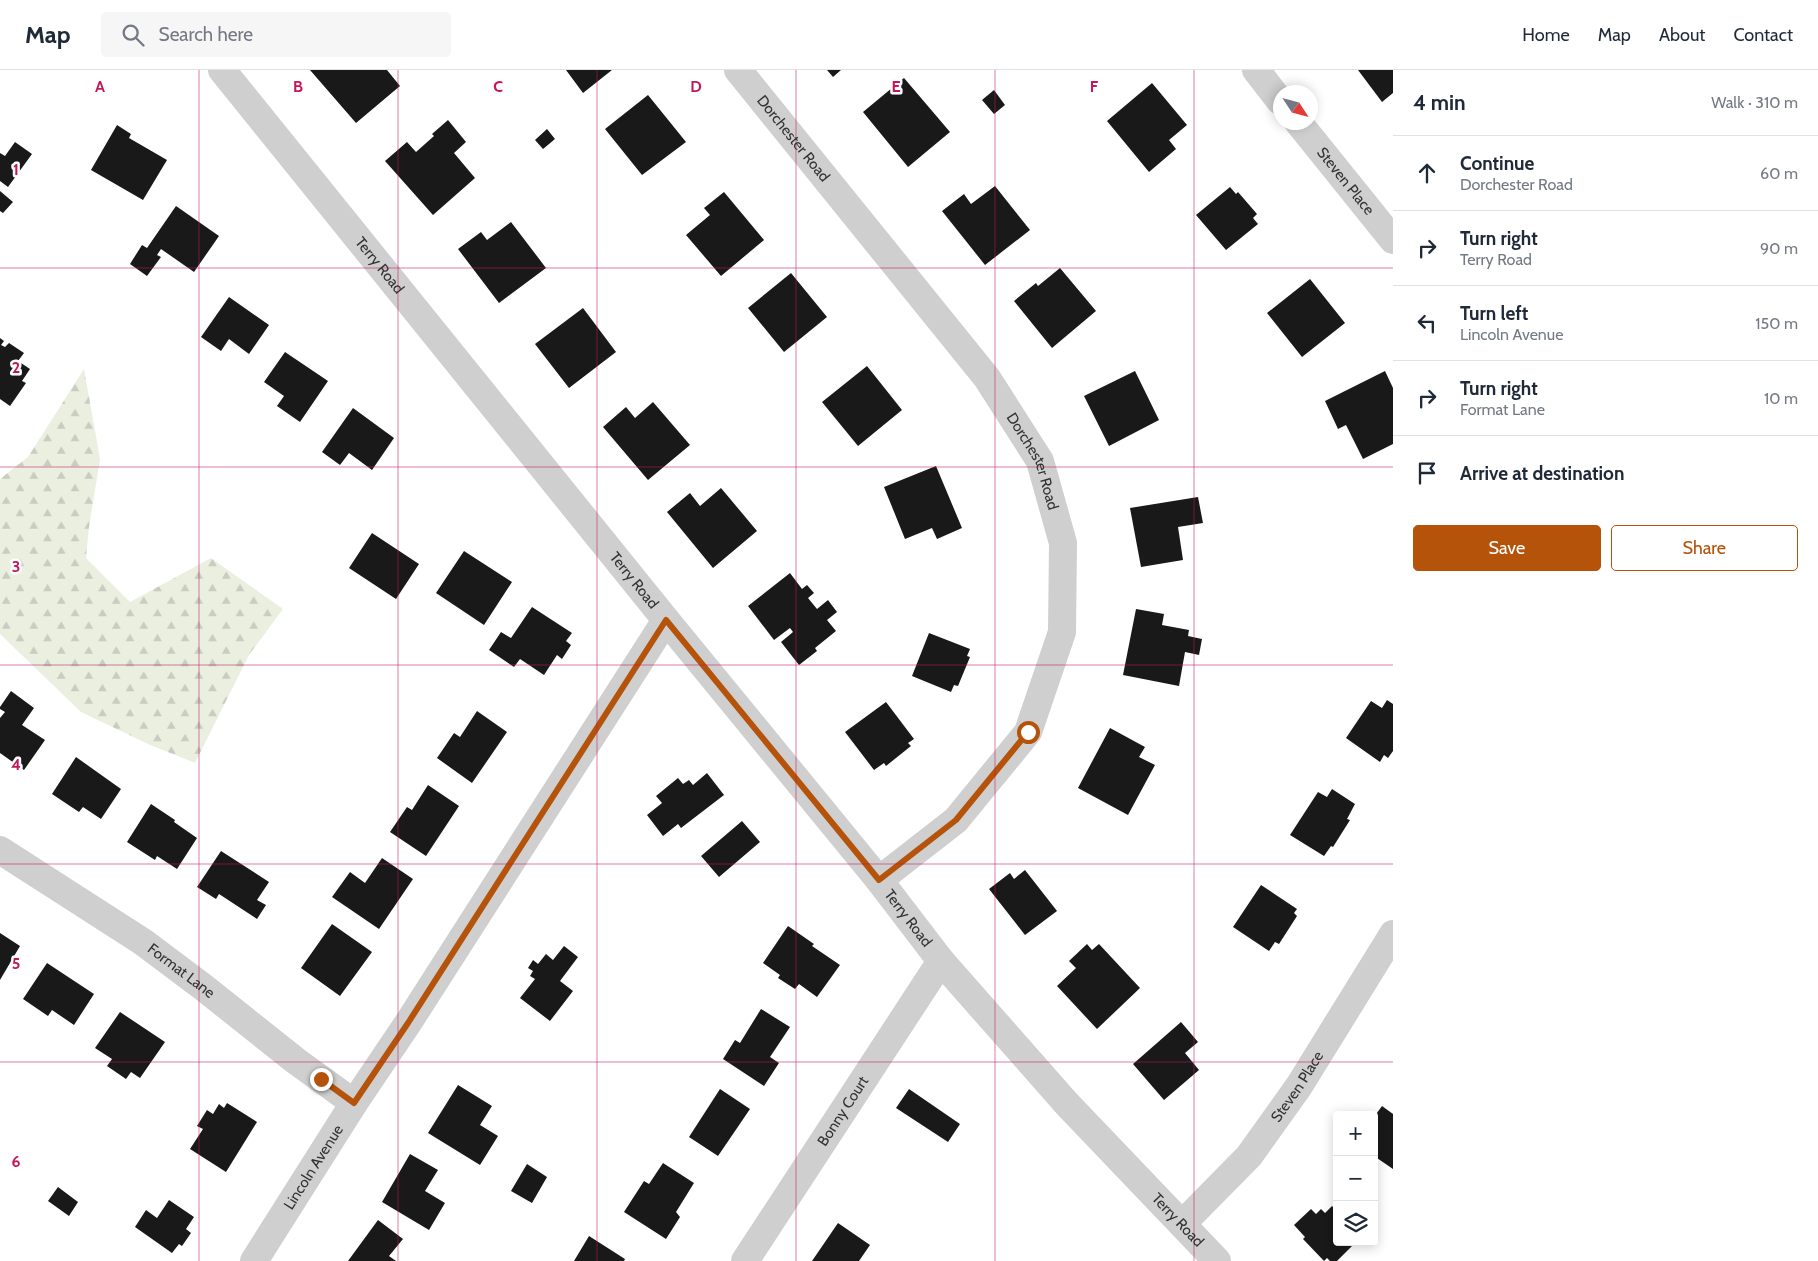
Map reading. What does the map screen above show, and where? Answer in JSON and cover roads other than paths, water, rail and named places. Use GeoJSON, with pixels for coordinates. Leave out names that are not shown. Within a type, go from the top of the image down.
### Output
{"type":"FeatureCollection","features":[{"type":"Feature","properties":{"kind":"street","name":"Terry Road"},"geometry":{"type":"LineString","coordinates":[[222,70],[666,620],[879,880],[941,961],[1067,1104],[1217,1261]]}},
{"type":"Feature","properties":{"kind":"street","name":"Dorchester Road"},"geometry":{"type":"LineString","coordinates":[[738,70],[987,378],[1040,461],[1063,543],[1062,632],[1028,732],[956,820],[879,880]]}},
{"type":"Feature","properties":{"kind":"street"},"geometry":{"type":"LineString","coordinates":[[1256,70],[1273,92]]}},
{"type":"Feature","properties":{"kind":"street","name":"Steven Place"},"geometry":{"type":"LineString","coordinates":[[1304,130],[1393,240]]}},
{"type":"Feature","properties":{"kind":"street","name":"Lincoln Avenue"},"geometry":{"type":"LineString","coordinates":[[254,1261],[666,620]]}},
{"type":"Feature","properties":{"kind":"street","name":"Format Lane"},"geometry":{"type":"LineString","coordinates":[[0,850],[143,942],[296,1061],[354,1103]]}},
{"type":"Feature","properties":{"kind":"street","name":"Steven Place"},"geometry":{"type":"LineString","coordinates":[[1182,1224],[1249,1156],[1299,1086],[1393,934]]}},
{"type":"Feature","properties":{"kind":"street","name":"Bonny Court"},"geometry":{"type":"LineString","coordinates":[[745,1261],[941,961]]}}]}
